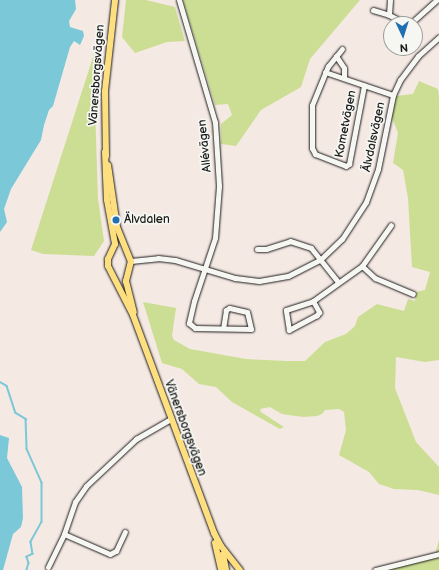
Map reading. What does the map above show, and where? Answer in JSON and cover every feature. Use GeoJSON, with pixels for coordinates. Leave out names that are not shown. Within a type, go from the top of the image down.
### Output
{"type":"FeatureCollection","features":[{"type":"Feature","properties":{"kind":"main road","name":"Vänersborgsvägen"},"geometry":{"type":"LineString","coordinates":[[115,0],[105,91],[107,200],[115,244],[107,265],[113,273],[133,315],[170,419],[220,546],[226,570]]}},
{"type":"Feature","properties":{"kind":"main road","name":"Vänersborgsvägen"},"geometry":{"type":"LineString","coordinates":[[105,152],[117,227],[130,261],[126,281],[133,315]]}},
{"type":"Feature","properties":{"kind":"main road"},"geometry":{"type":"LineString","coordinates":[[110,254],[118,251],[127,254]]}},
{"type":"Feature","properties":{"kind":"main road"},"geometry":{"type":"LineString","coordinates":[[113,273],[120,274],[127,271]]}},
{"type":"Feature","properties":{"kind":"main road"},"geometry":{"type":"LineString","coordinates":[[214,533],[221,570]]}},
{"type":"Feature","properties":{"kind":"main road","name":"Vänersborgsvägen"},"geometry":{"type":"LineString","coordinates":[[220,546],[240,570]]}},
{"type":"Feature","properties":{"kind":"street","name":"Allévägen"},"geometry":{"type":"LineString","coordinates":[[179,0],[215,122],[217,140],[218,218],[215,238],[204,268],[189,323],[195,328],[223,328]]}},
{"type":"Feature","properties":{"kind":"street"},"geometry":{"type":"LineString","coordinates":[[373,10],[389,15],[390,0]]}},
{"type":"Feature","properties":{"kind":"street"},"geometry":{"type":"LineString","coordinates":[[419,16],[437,3]]}},
{"type":"Feature","properties":{"kind":"street","name":"Älvdalsvägen"},"geometry":{"type":"LineString","coordinates":[[130,261],[158,258],[204,268],[235,278],[259,281],[288,276],[321,259],[342,239],[366,202],[378,169],[393,95],[406,69],[439,37]]}},
{"type":"Feature","properties":{"kind":"street","name":"Kometvägen"},"geometry":{"type":"LineString","coordinates":[[342,49],[326,72],[312,105],[312,148],[315,154],[346,166],[353,156],[364,85]]}},
{"type":"Feature","properties":{"kind":"street","name":"Kometvägen"},"geometry":{"type":"LineString","coordinates":[[336,56],[344,68],[344,78]]}},
{"type":"Feature","properties":{"kind":"street","name":"Kometvägen"},"geometry":{"type":"LineString","coordinates":[[326,72],[393,95]]}},
{"type":"Feature","properties":{"kind":"street"},"geometry":{"type":"LineString","coordinates":[[313,301],[319,312],[317,315],[289,330],[286,310],[313,301],[362,266],[391,225]]}},
{"type":"Feature","properties":{"kind":"street"},"geometry":{"type":"LineString","coordinates":[[257,249],[294,241],[311,248],[338,282]]}},
{"type":"Feature","properties":{"kind":"street"},"geometry":{"type":"LineString","coordinates":[[362,266],[375,278],[402,287],[413,294]]}},
{"type":"Feature","properties":{"kind":"street"},"geometry":{"type":"LineString","coordinates":[[229,308],[247,312],[251,329],[223,328],[226,310],[229,308]]}},
{"type":"Feature","properties":{"kind":"street"},"geometry":{"type":"LineString","coordinates":[[48,567],[64,534],[75,502],[86,486],[136,439],[170,419]]}},
{"type":"Feature","properties":{"kind":"street"},"geometry":{"type":"LineString","coordinates":[[64,534],[110,554],[116,551],[125,532]]}},
{"type":"Feature","properties":{"kind":"street"},"geometry":{"type":"LineString","coordinates":[[375,570],[439,554]]}},
{"type":"Feature","properties":{"kind":"green space"},"geometry":{"type":"Polygon","coordinates":[[[126,0],[146,0],[175,7],[185,41],[167,42],[135,53],[122,37],[126,0]]]}},
{"type":"Feature","properties":{"kind":"green space"},"geometry":{"type":"Polygon","coordinates":[[[183,0],[360,0],[310,59],[301,87],[261,110],[236,146],[221,144],[221,124],[232,115],[228,104],[215,105],[183,0]]]}},
{"type":"Feature","properties":{"kind":"green space"},"geometry":{"type":"Polygon","coordinates":[[[102,29],[94,76],[98,199],[104,241],[94,256],[43,254],[31,250],[102,29]]]}},
{"type":"Feature","properties":{"kind":"green space"},"geometry":{"type":"Polygon","coordinates":[[[419,81],[438,89],[439,97],[439,360],[425,362],[396,357],[395,388],[416,442],[439,467],[439,495],[418,490],[394,489],[379,484],[369,472],[339,455],[346,430],[344,412],[339,409],[325,410],[322,414],[317,416],[303,417],[282,414],[270,407],[260,409],[261,412],[284,427],[280,429],[232,402],[216,387],[199,384],[182,369],[162,363],[143,302],[176,308],[172,336],[174,340],[190,349],[246,359],[287,361],[305,361],[325,342],[346,334],[355,326],[358,317],[377,304],[404,311],[408,299],[415,301],[416,292],[425,290],[430,272],[412,267],[408,198],[403,170],[393,163],[398,133],[391,115],[396,96],[413,94],[419,81]]]}},
{"type":"Feature","properties":{"kind":"green space"},"geometry":{"type":"Polygon","coordinates":[[[439,540],[439,570],[381,570],[434,558],[439,540]]]}},
{"type":"Feature","properties":{"kind":"water"},"geometry":{"type":"Polygon","coordinates":[[[0,0],[75,0],[76,9],[69,21],[70,27],[83,31],[84,36],[80,45],[74,41],[70,47],[53,106],[49,110],[44,125],[41,140],[11,189],[4,209],[7,222],[0,232],[0,0]]]}},
{"type":"Feature","properties":{"kind":"water"},"geometry":{"type":"Polygon","coordinates":[[[0,435],[9,438],[7,458],[22,487],[23,518],[21,527],[13,534],[3,570],[0,570],[0,435]]]}},
{"type":"Feature","properties":{"kind":"waterway"},"geometry":{"type":"LineString","coordinates":[[0,382],[7,386],[16,413],[26,419],[27,449],[42,483],[42,522],[31,542],[33,554],[27,557],[29,563],[27,570]]}},
{"type":"Feature","properties":{"kind":"place","name":"Älvdalen"},"geometry":{"type":"Point","coordinates":[116,220]}}]}
